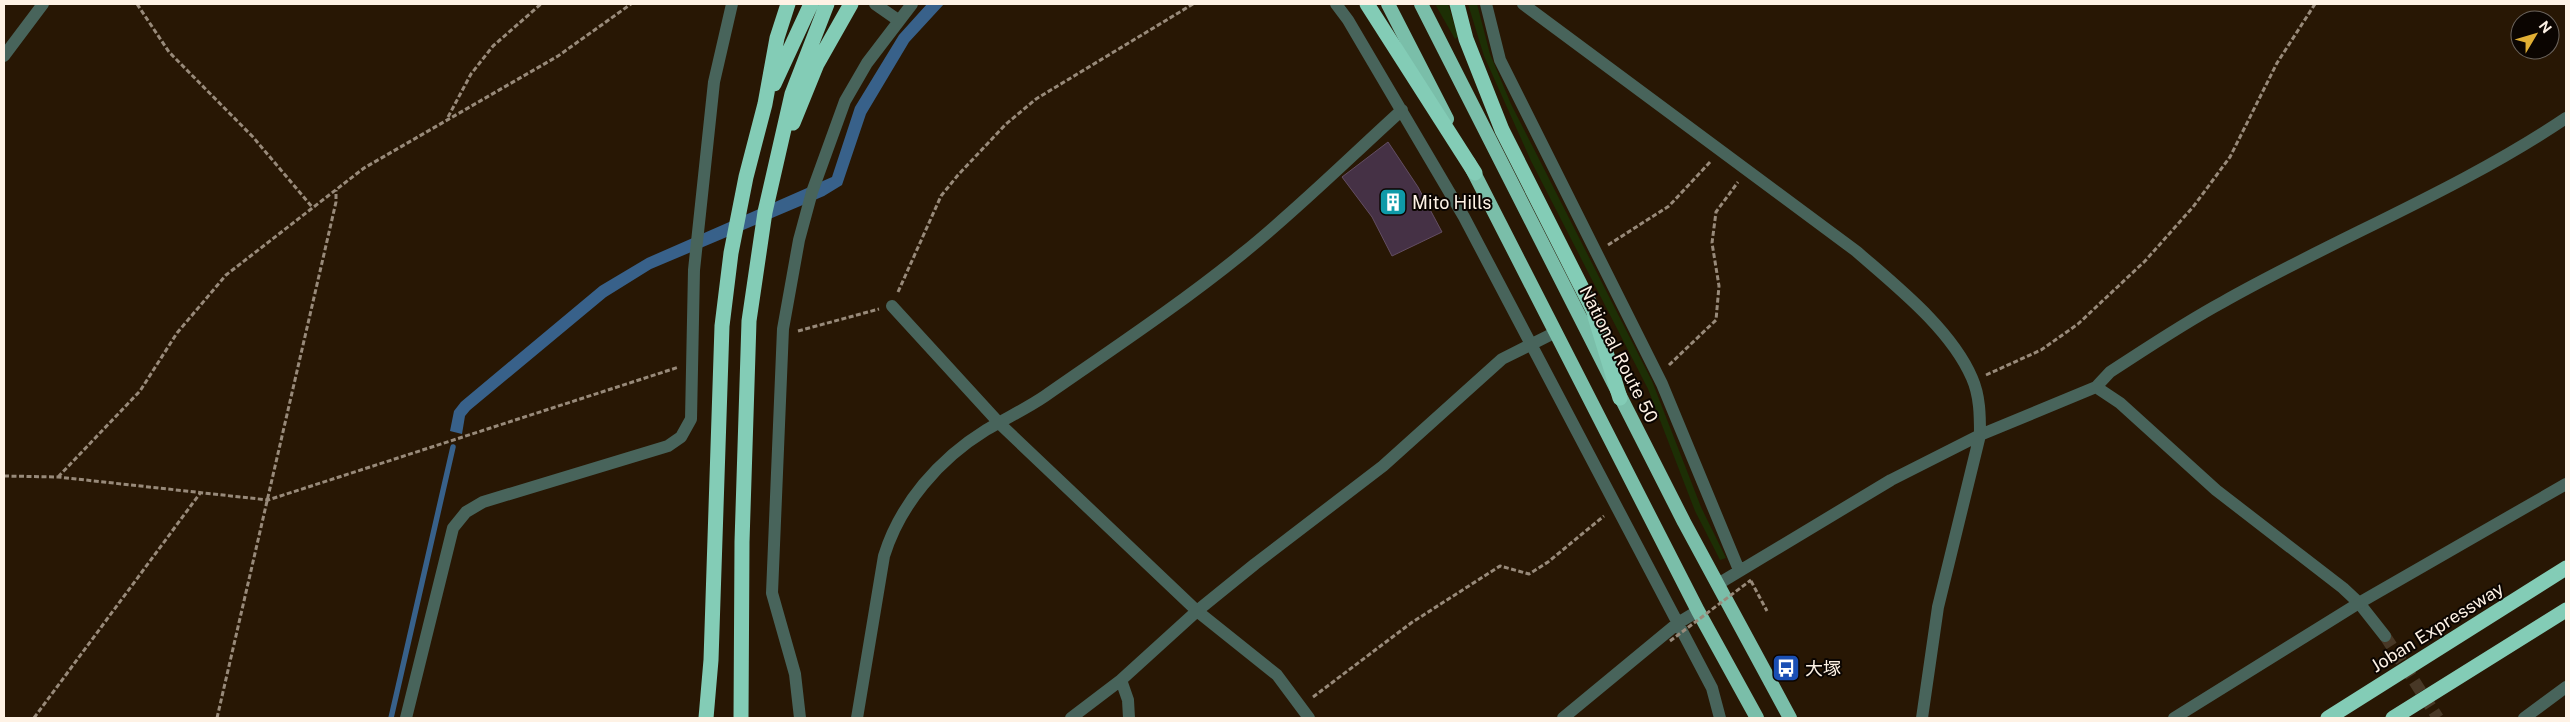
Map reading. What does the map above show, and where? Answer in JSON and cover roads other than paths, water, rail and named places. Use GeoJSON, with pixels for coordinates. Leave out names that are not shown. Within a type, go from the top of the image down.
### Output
{"type":"FeatureCollection","features":[{"type":"Feature","properties":{"kind":"highway"},"geometry":{"type":"LineString","coordinates":[[706,718],[711,660],[722,326],[736,225],[746,178],[766,104],[777,38],[788,4]]}},
{"type":"Feature","properties":{"kind":"highway"},"geometry":{"type":"LineString","coordinates":[[766,104],[811,4]]}},
{"type":"Feature","properties":{"kind":"highway"},"geometry":{"type":"LineString","coordinates":[[741,718],[742,542],[749,321],[765,212],[783,144],[792,94],[828,4]]}},
{"type":"Feature","properties":{"kind":"highway"},"geometry":{"type":"LineString","coordinates":[[783,144],[817,64],[851,4]]}},
{"type":"Feature","properties":{"kind":"highway"},"geometry":{"type":"LineString","coordinates":[[1367,4],[1475,173]]}},
{"type":"Feature","properties":{"kind":"highway"},"geometry":{"type":"LineString","coordinates":[[1388,4],[1698,611],[1757,718]]}},
{"type":"Feature","properties":{"kind":"highway","name":"National Route 50"},"geometry":{"type":"LineString","coordinates":[[1421,4],[1620,398],[1790,718]]}},
{"type":"Feature","properties":{"kind":"highway"},"geometry":{"type":"LineString","coordinates":[[1458,4],[1466,39],[1502,130],[1593,310],[1620,398]]}},
{"type":"Feature","properties":{"kind":"highway","name":"Joban Expressway"},"geometry":{"type":"LineString","coordinates":[[2328,718],[2566,568]]}},
{"type":"Feature","properties":{"kind":"highway"},"geometry":{"type":"LineString","coordinates":[[2393,718],[2566,610]]}},
{"type":"Feature","properties":{"kind":"street"},"geometry":{"type":"LineString","coordinates":[[4,56],[42,4]]}},
{"type":"Feature","properties":{"kind":"street"},"geometry":{"type":"LineString","coordinates":[[406,718],[453,528],[466,512],[483,502],[668,446],[681,437],[691,418],[694,270],[714,82],[732,4]]}},
{"type":"Feature","properties":{"kind":"street"},"geometry":{"type":"LineString","coordinates":[[875,4],[898,20]]}},
{"type":"Feature","properties":{"kind":"street"},"geometry":{"type":"LineString","coordinates":[[800,718],[796,674],[772,593],[783,329],[801,231],[812,192],[845,101],[867,63],[912,4]]}},
{"type":"Feature","properties":{"kind":"street"},"geometry":{"type":"LineString","coordinates":[[1336,4],[1348,20],[1464,217],[1712,688],[1720,718]]}},
{"type":"Feature","properties":{"kind":"street"},"geometry":{"type":"LineString","coordinates":[[1486,4],[1500,60],[1595,254],[1658,376],[1739,570]]}},
{"type":"Feature","properties":{"kind":"street"},"geometry":{"type":"LineString","coordinates":[[1523,4],[1856,251],[1902,291],[1962,358],[1973,380],[1980,412],[1980,435],[1938,607],[1922,718]]}},
{"type":"Feature","properties":{"kind":"street"},"geometry":{"type":"LineString","coordinates":[[857,718],[884,556],[890,535],[903,511],[944,461],[988,429],[1022,412],[1157,318],[1242,254],[1402,110]]}},
{"type":"Feature","properties":{"kind":"street"},"geometry":{"type":"LineString","coordinates":[[1718,584],[1891,480],[1980,435],[2096,387],[2110,372],[2222,302],[2531,142],[2566,118]]}},
{"type":"Feature","properties":{"kind":"street"},"geometry":{"type":"LineString","coordinates":[[892,306],[1000,424],[1197,611],[1277,675],[1309,718]]}},
{"type":"Feature","properties":{"kind":"street"},"geometry":{"type":"LineString","coordinates":[[1071,718],[1121,680],[1197,611],[1383,466],[1502,359],[1556,332]]}},
{"type":"Feature","properties":{"kind":"street"},"geometry":{"type":"LineString","coordinates":[[2096,387],[2120,403],[2216,490],[2360,603],[2385,636]]}},
{"type":"Feature","properties":{"kind":"street"},"geometry":{"type":"LineString","coordinates":[[2174,718],[2360,603],[2566,484]]}},
{"type":"Feature","properties":{"kind":"street"},"geometry":{"type":"LineString","coordinates":[[1563,718],[1678,623],[1698,611]]}},
{"type":"Feature","properties":{"kind":"street"},"geometry":{"type":"LineString","coordinates":[[1121,680],[1128,700],[1129,718]]}},
{"type":"Feature","properties":{"kind":"street"},"geometry":{"type":"LineString","coordinates":[[2524,718],[2566,687]]}},
{"type":"Feature","properties":{"kind":"water"},"geometry":{"type":"Polygon","coordinates":[[[927,4],[944,4],[909,42],[866,114],[842,185],[824,196],[651,269],[606,297],[470,410],[465,416],[462,434],[450,431],[454,411],[461,402],[600,286],[647,258],[832,177],[855,107],[899,35],[927,4]]]}},
{"type":"Feature","properties":{"kind":"waterway"},"geometry":{"type":"LineString","coordinates":[[391,718],[453,447]]}},
{"type":"Feature","properties":{"kind":"tunnel"},"geometry":{"type":"LineString","coordinates":[[2385,636],[2438,718]]}},
{"type":"Feature","properties":{"kind":"place","name":"Mito Hills"},"geometry":{"type":"Point","coordinates":[1393,202]}},
{"type":"Feature","properties":{"kind":"place","name":"大塚"},"geometry":{"type":"Point","coordinates":[1786,668]}}]}
